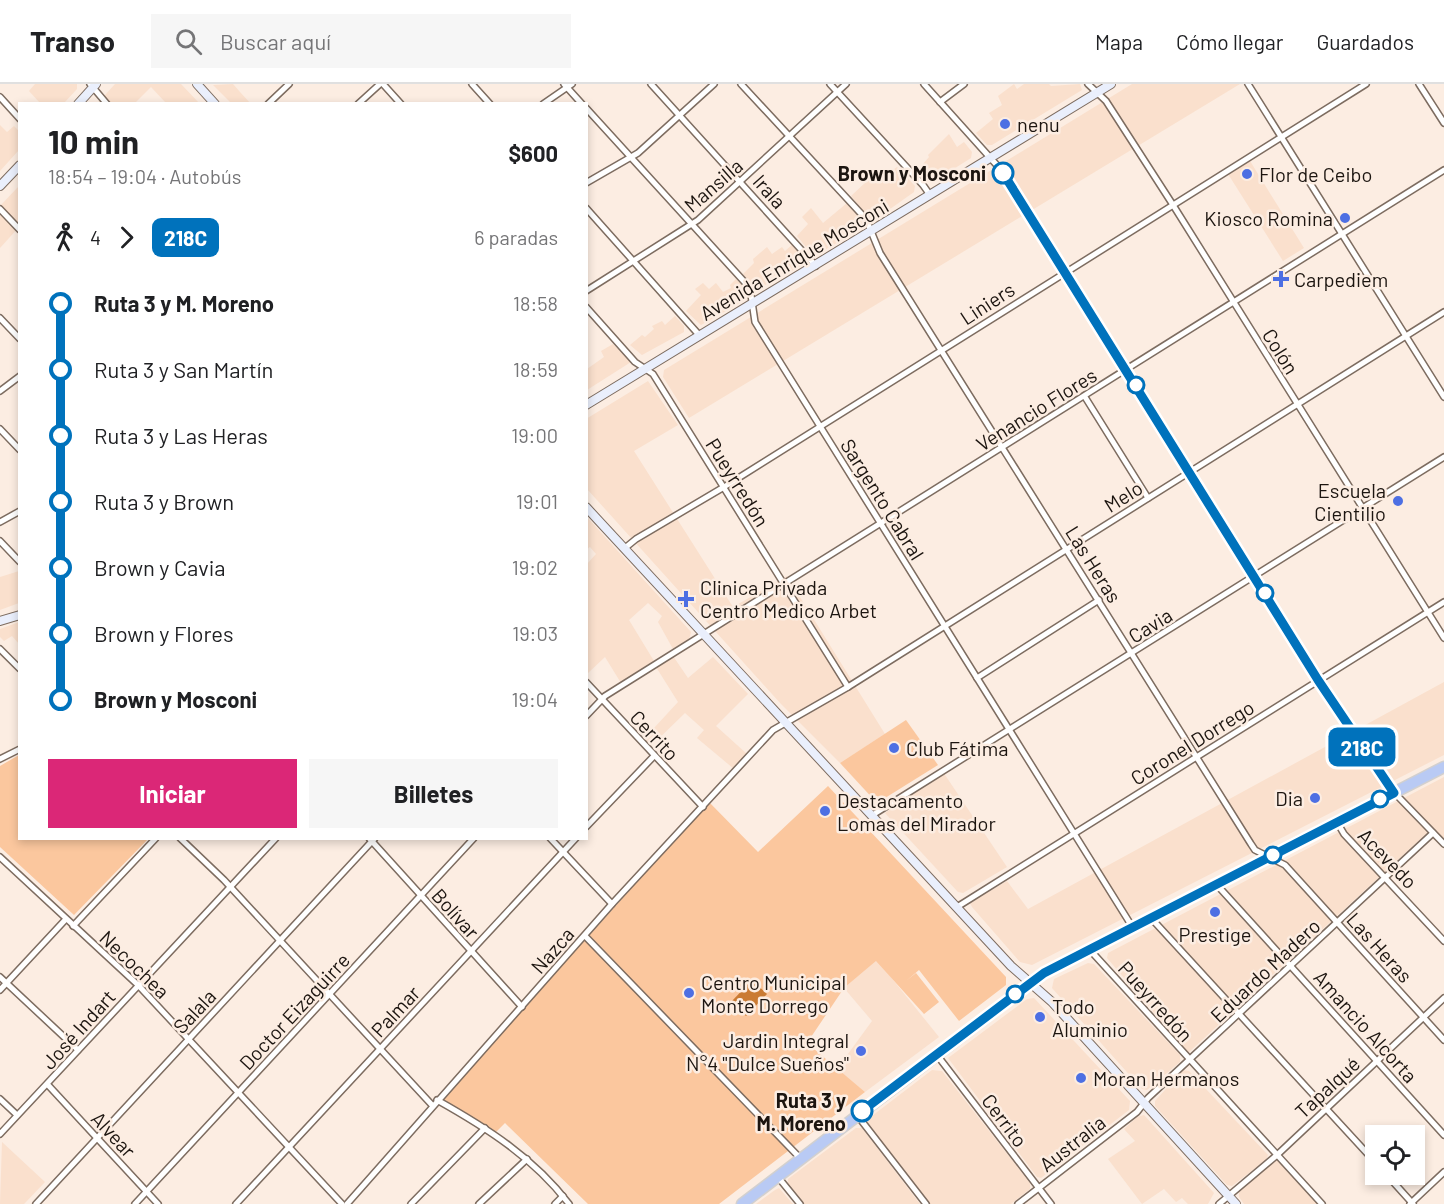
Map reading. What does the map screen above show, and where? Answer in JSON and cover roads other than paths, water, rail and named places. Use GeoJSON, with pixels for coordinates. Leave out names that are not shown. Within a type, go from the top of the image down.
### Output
{"type":"FeatureCollection","features":[{"type":"Feature","properties":{"kind":"highway"},"geometry":{"type":"LineString","coordinates":[[742,1204],[1029,982],[1444,767]]}},
{"type":"Feature","properties":{"kind":"main road"},"geometry":{"type":"LineString","coordinates":[[198,84],[213,102]]}},
{"type":"Feature","properties":{"kind":"main road","name":"Avenida Enrique Mosconi"},"geometry":{"type":"LineString","coordinates":[[588,404],[816,267],[1111,84]]}},
{"type":"Feature","properties":{"kind":"main road"},"geometry":{"type":"LineString","coordinates":[[80,102],[93,85]]}},
{"type":"Feature","properties":{"kind":"main road"},"geometry":{"type":"LineString","coordinates":[[0,186],[18,167]]}},
{"type":"Feature","properties":{"kind":"main road"},"geometry":{"type":"LineString","coordinates":[[588,509],[957,908],[1029,982],[1052,1002],[1236,1204]]}},
{"type":"Feature","properties":{"kind":"main road"},"geometry":{"type":"LineString","coordinates":[[0,621],[18,616]]}},
{"type":"Feature","properties":{"kind":"street"},"geometry":{"type":"LineString","coordinates":[[270,102],[289,84]]}},
{"type":"Feature","properties":{"kind":"street"},"geometry":{"type":"LineString","coordinates":[[360,102],[381,84],[399,102]]}},
{"type":"Feature","properties":{"kind":"street"},"geometry":{"type":"LineString","coordinates":[[472,84],[488,102]]}},
{"type":"Feature","properties":{"kind":"street","name":"Irala"},"geometry":{"type":"LineString","coordinates":[[651,84],[741,181],[816,267]]}},
{"type":"Feature","properties":{"kind":"street"},"geometry":{"type":"LineString","coordinates":[[588,182],[632,157],[714,84]]}},
{"type":"Feature","properties":{"kind":"street","name":"Las Heras"},"geometry":{"type":"LineString","coordinates":[[741,84],[866,219],[880,253],[1251,844],[1268,857],[1285,865],[1444,1040]]}},
{"type":"Feature","properties":{"kind":"street"},"geometry":{"type":"LineString","coordinates":[[830,84],[930,195]]}},
{"type":"Feature","properties":{"kind":"street","name":"Mansilla"},"geometry":{"type":"LineString","coordinates":[[588,290],[692,225],[846,84]]}},
{"type":"Feature","properties":{"kind":"street"},"geometry":{"type":"LineString","coordinates":[[924,84],[1003,172],[1318,680],[1394,793],[1444,844]]}},
{"type":"Feature","properties":{"kind":"street"},"geometry":{"type":"LineString","coordinates":[[940,102],[964,84]]}},
{"type":"Feature","properties":{"kind":"street","name":"Colón"},"geometry":{"type":"LineString","coordinates":[[1088,84],[1106,101],[1173,205],[1444,638]]}},
{"type":"Feature","properties":{"kind":"street"},"geometry":{"type":"LineString","coordinates":[[1248,84],[1444,398]]}},
{"type":"Feature","properties":{"kind":"street","name":"Liniers"},"geometry":{"type":"LineString","coordinates":[[625,548],[1366,84]]}},
{"type":"Feature","properties":{"kind":"street"},"geometry":{"type":"LineString","coordinates":[[1419,84],[1444,123]]}},
{"type":"Feature","properties":{"kind":"street"},"geometry":{"type":"LineString","coordinates":[[93,85],[106,102]]}},
{"type":"Feature","properties":{"kind":"street"},"geometry":{"type":"LineString","coordinates":[[546,102],[568,85],[581,102]]}},
{"type":"Feature","properties":{"kind":"street"},"geometry":{"type":"LineString","coordinates":[[0,97],[18,117]]}},
{"type":"Feature","properties":{"kind":"street","name":"Sargento Cabral"},"geometry":{"type":"LineString","coordinates":[[588,110],[750,288],[755,322],[1133,928]]}},
{"type":"Feature","properties":{"kind":"street","name":"Venancio Flores"},"geometry":{"type":"LineString","coordinates":[[704,635],[1444,171]]}},
{"type":"Feature","properties":{"kind":"street"},"geometry":{"type":"LineString","coordinates":[[0,209],[18,228]]}},
{"type":"Feature","properties":{"kind":"street"},"geometry":{"type":"LineString","coordinates":[[588,210],[700,336]]}},
{"type":"Feature","properties":{"kind":"street","name":"Pueyrredón"},"geometry":{"type":"LineString","coordinates":[[588,309],[635,362],[653,374],[848,687]]}},
{"type":"Feature","properties":{"kind":"street","name":"Melo"},"geometry":{"type":"LineString","coordinates":[[786,723],[848,687],[1444,312]]}},
{"type":"Feature","properties":{"kind":"street"},"geometry":{"type":"LineString","coordinates":[[0,318],[18,337]]}},
{"type":"Feature","properties":{"kind":"street"},"geometry":{"type":"LineString","coordinates":[[0,392],[18,378]]}},
{"type":"Feature","properties":{"kind":"street"},"geometry":{"type":"LineString","coordinates":[[1085,397],[1148,498]]}},
{"type":"Feature","properties":{"kind":"street"},"geometry":{"type":"LineString","coordinates":[[0,429],[18,448]]}},
{"type":"Feature","properties":{"kind":"street","name":"Cavia"},"geometry":{"type":"LineString","coordinates":[[872,816],[1444,457]]}},
{"type":"Feature","properties":{"kind":"street"},"geometry":{"type":"LineString","coordinates":[[0,522],[18,512]]}},
{"type":"Feature","properties":{"kind":"street"},"geometry":{"type":"LineString","coordinates":[[0,541],[18,560]]}},
{"type":"Feature","properties":{"kind":"street"},"geometry":{"type":"LineString","coordinates":[[977,678],[1099,600]]}},
{"type":"Feature","properties":{"kind":"street","name":"Coronel Dorrego"},"geometry":{"type":"LineString","coordinates":[[957,908],[1444,602]]}},
{"type":"Feature","properties":{"kind":"street"},"geometry":{"type":"LineString","coordinates":[[588,714],[602,699],[704,635]]}},
{"type":"Feature","properties":{"kind":"street"},"geometry":{"type":"LineString","coordinates":[[0,649],[18,667]]}},
{"type":"Feature","properties":{"kind":"street","name":"Cerrito"},"geometry":{"type":"LineString","coordinates":[[588,684],[703,807]]}},
{"type":"Feature","properties":{"kind":"street","name":"Nazca"},"geometry":{"type":"LineString","coordinates":[[347,1204],[432,1105],[612,904],[773,730],[786,723]]}},
{"type":"Feature","properties":{"kind":"street"},"geometry":{"type":"LineString","coordinates":[[0,758],[18,750]]}},
{"type":"Feature","properties":{"kind":"street"},"geometry":{"type":"LineString","coordinates":[[588,825],[654,756]]}},
{"type":"Feature","properties":{"kind":"street","name":"Acevedo"},"geometry":{"type":"LineString","coordinates":[[1337,821],[1344,834],[1444,941]]}},
{"type":"Feature","properties":{"kind":"street","name":"Eduardo Madero"},"geometry":{"type":"LineString","coordinates":[[1143,1104],[1433,833]]}},
{"type":"Feature","properties":{"kind":"street"},"geometry":{"type":"LineString","coordinates":[[74,926],[154,840]]}},
{"type":"Feature","properties":{"kind":"street"},"geometry":{"type":"LineString","coordinates":[[182,840],[231,887],[432,1105]]}},
{"type":"Feature","properties":{"kind":"street","name":"José Indart"},"geometry":{"type":"LineString","coordinates":[[0,1134],[274,840]]}},
{"type":"Feature","properties":{"kind":"street","name":"Bolívar"},"geometry":{"type":"LineString","coordinates":[[372,840],[522,1007]]}},
{"type":"Feature","properties":{"kind":"street","name":"Salala"},"geometry":{"type":"LineString","coordinates":[[36,1204],[372,840]]}},
{"type":"Feature","properties":{"kind":"street","name":"Doctor Eizaguirre"},"geometry":{"type":"LineString","coordinates":[[135,1204],[472,840]]}},
{"type":"Feature","properties":{"kind":"street"},"geometry":{"type":"LineString","coordinates":[[552,840],[612,904]]}},
{"type":"Feature","properties":{"kind":"street","name":"Palmar"},"geometry":{"type":"LineString","coordinates":[[236,1204],[574,840]]}},
{"type":"Feature","properties":{"kind":"street","name":"Necochea"},"geometry":{"type":"LineString","coordinates":[[0,857],[138,985],[342,1204]]}},
{"type":"Feature","properties":{"kind":"street","name":"Amancio Alcorta"},"geometry":{"type":"LineString","coordinates":[[1217,885],[1444,1135]]}},
{"type":"Feature","properties":{"kind":"street"},"geometry":{"type":"LineString","coordinates":[[1151,918],[1365,1151]]}},
{"type":"Feature","properties":{"kind":"street"},"geometry":{"type":"LineString","coordinates":[[0,990],[66,919]]}},
{"type":"Feature","properties":{"kind":"street"},"geometry":{"type":"LineString","coordinates":[[585,936],[801,1159]]}},
{"type":"Feature","properties":{"kind":"street","name":"Pueyrredón"},"geometry":{"type":"LineString","coordinates":[[1090,950],[1188,1060],[1322,1204]]}},
{"type":"Feature","properties":{"kind":"street"},"geometry":{"type":"LineString","coordinates":[[0,977],[78,1050]]}},
{"type":"Feature","properties":{"kind":"street","name":"Tapalqué"},"geometry":{"type":"LineString","coordinates":[[1219,1204],[1277,1155],[1444,998]]}},
{"type":"Feature","properties":{"kind":"street","name":"Cerrito"},"geometry":{"type":"LineString","coordinates":[[936,1054],[1051,1204]]}},
{"type":"Feature","properties":{"kind":"street","name":"Alvear"},"geometry":{"type":"LineString","coordinates":[[48,1084],[158,1204]]}},
{"type":"Feature","properties":{"kind":"street"},"geometry":{"type":"LineString","coordinates":[[0,1100],[17,1115]]}},
{"type":"Feature","properties":{"kind":"street"},"geometry":{"type":"LineString","coordinates":[[437,1100],[485,1128],[527,1159],[569,1204]]}},
{"type":"Feature","properties":{"kind":"street","name":"Australia"},"geometry":{"type":"LineString","coordinates":[[1018,1204],[1137,1112],[1143,1104]]}},
{"type":"Feature","properties":{"kind":"street"},"geometry":{"type":"LineString","coordinates":[[857,1115],[926,1204]]}},
{"type":"Feature","properties":{"kind":"street"},"geometry":{"type":"LineString","coordinates":[[411,1204],[485,1128]]}},
{"type":"Feature","properties":{"kind":"street"},"geometry":{"type":"LineString","coordinates":[[479,1204],[527,1159]]}},
{"type":"Feature","properties":{"kind":"street"},"geometry":{"type":"LineString","coordinates":[[1396,1185],[1412,1204],[1444,1172]]}},
{"type":"Feature","properties":{"kind":"street"},"geometry":{"type":"LineString","coordinates":[[778,1177],[800,1204]]}},
{"type":"Feature","properties":{"kind":"street"},"geometry":{"type":"LineString","coordinates":[[555,1204],[563,1197]]}},
{"type":"Feature","properties":{"kind":"place","name":"nenu"},"geometry":{"type":"Point","coordinates":[1005,124]}},
{"type":"Feature","properties":{"kind":"place","name":"Brown y Mosconi"},"geometry":{"type":"Point","coordinates":[1003,173]}},
{"type":"Feature","properties":{"kind":"place","name":"Flor de Ceibo"},"geometry":{"type":"Point","coordinates":[1247,174]}},
{"type":"Feature","properties":{"kind":"place","name":"Kiosco Romina"},"geometry":{"type":"Point","coordinates":[1345,218]}},
{"type":"Feature","properties":{"kind":"place","name":"Carpediem"},"geometry":{"type":"Point","coordinates":[1281,279]}},
{"type":"Feature","properties":{"kind":"place","name":"Escuela Cientilio"},"geometry":{"type":"Point","coordinates":[1398,501]}},
{"type":"Feature","properties":{"kind":"place","name":"Clinica Privada Centro Medico Arbet"},"geometry":{"type":"Point","coordinates":[686,599]}},
{"type":"Feature","properties":{"kind":"place","name":"Club Fátima"},"geometry":{"type":"Point","coordinates":[894,748]}},
{"type":"Feature","properties":{"kind":"place","name":"Dia"},"geometry":{"type":"Point","coordinates":[1315,798]}},
{"type":"Feature","properties":{"kind":"place","name":"Destacamento Lomas del Mirador"},"geometry":{"type":"Point","coordinates":[825,811]}},
{"type":"Feature","properties":{"kind":"place","name":"Prestige"},"geometry":{"type":"Point","coordinates":[1215,912]}},
{"type":"Feature","properties":{"kind":"place","name":"Centro Municipal Monte Dorrego"},"geometry":{"type":"Point","coordinates":[689,993]}},
{"type":"Feature","properties":{"kind":"place","name":"Todo Aluminio"},"geometry":{"type":"Point","coordinates":[1040,1017]}},
{"type":"Feature","properties":{"kind":"place","name":"Jardin Integral N°4 \"Dulce Sueños\""},"geometry":{"type":"Point","coordinates":[861,1051]}},
{"type":"Feature","properties":{"kind":"place","name":"Moran Hermanos"},"geometry":{"type":"Point","coordinates":[1081,1078]}},
{"type":"Feature","properties":{"kind":"place","name":"Ruta 3 y M. Moreno"},"geometry":{"type":"Point","coordinates":[862,1111]}}]}
